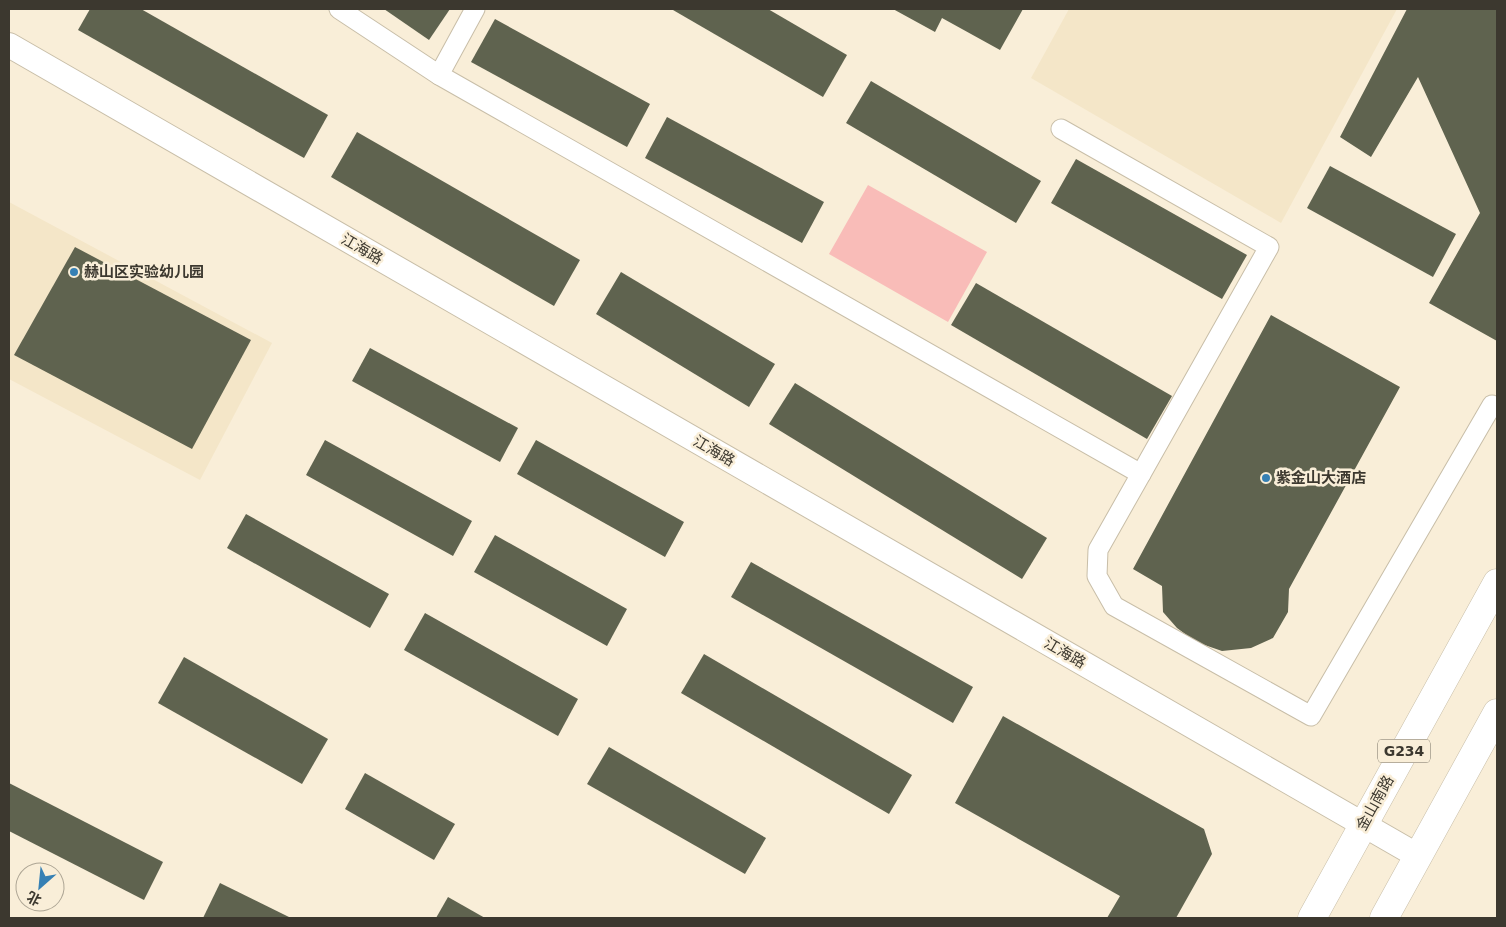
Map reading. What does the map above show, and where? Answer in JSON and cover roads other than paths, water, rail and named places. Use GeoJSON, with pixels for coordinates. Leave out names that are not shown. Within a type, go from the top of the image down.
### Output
{"type":"FeatureCollection","features":[{"type":"Feature","properties":{"kind":"highway","name":"金山南路"},"geometry":{"type":"LineString","coordinates":[[1312,918],[1497,583]]}},
{"type":"Feature","properties":{"kind":"highway"},"geometry":{"type":"LineString","coordinates":[[1384,918],[1497,713]]}},
{"type":"Feature","properties":{"kind":"street"},"geometry":{"type":"LineString","coordinates":[[339,9],[439,75],[1142,474]]}},
{"type":"Feature","properties":{"kind":"street"},"geometry":{"type":"LineString","coordinates":[[439,75],[475,9]]}},
{"type":"Feature","properties":{"kind":"street","name":"江海路"},"geometry":{"type":"LineString","coordinates":[[9,45],[1418,856]]}},
{"type":"Feature","properties":{"kind":"street"},"geometry":{"type":"LineString","coordinates":[[1061,129],[1269,247],[1098,550],[1097,576],[1114,606],[1311,716],[1492,405],[1497,408]]}},
{"type":"Feature","properties":{"kind":"place","name":"赫山区实验幼儿园"},"geometry":{"type":"Point","coordinates":[74,272]}},
{"type":"Feature","properties":{"kind":"place","name":"紫金山大酒店"},"geometry":{"type":"Point","coordinates":[1266,478]}}]}
